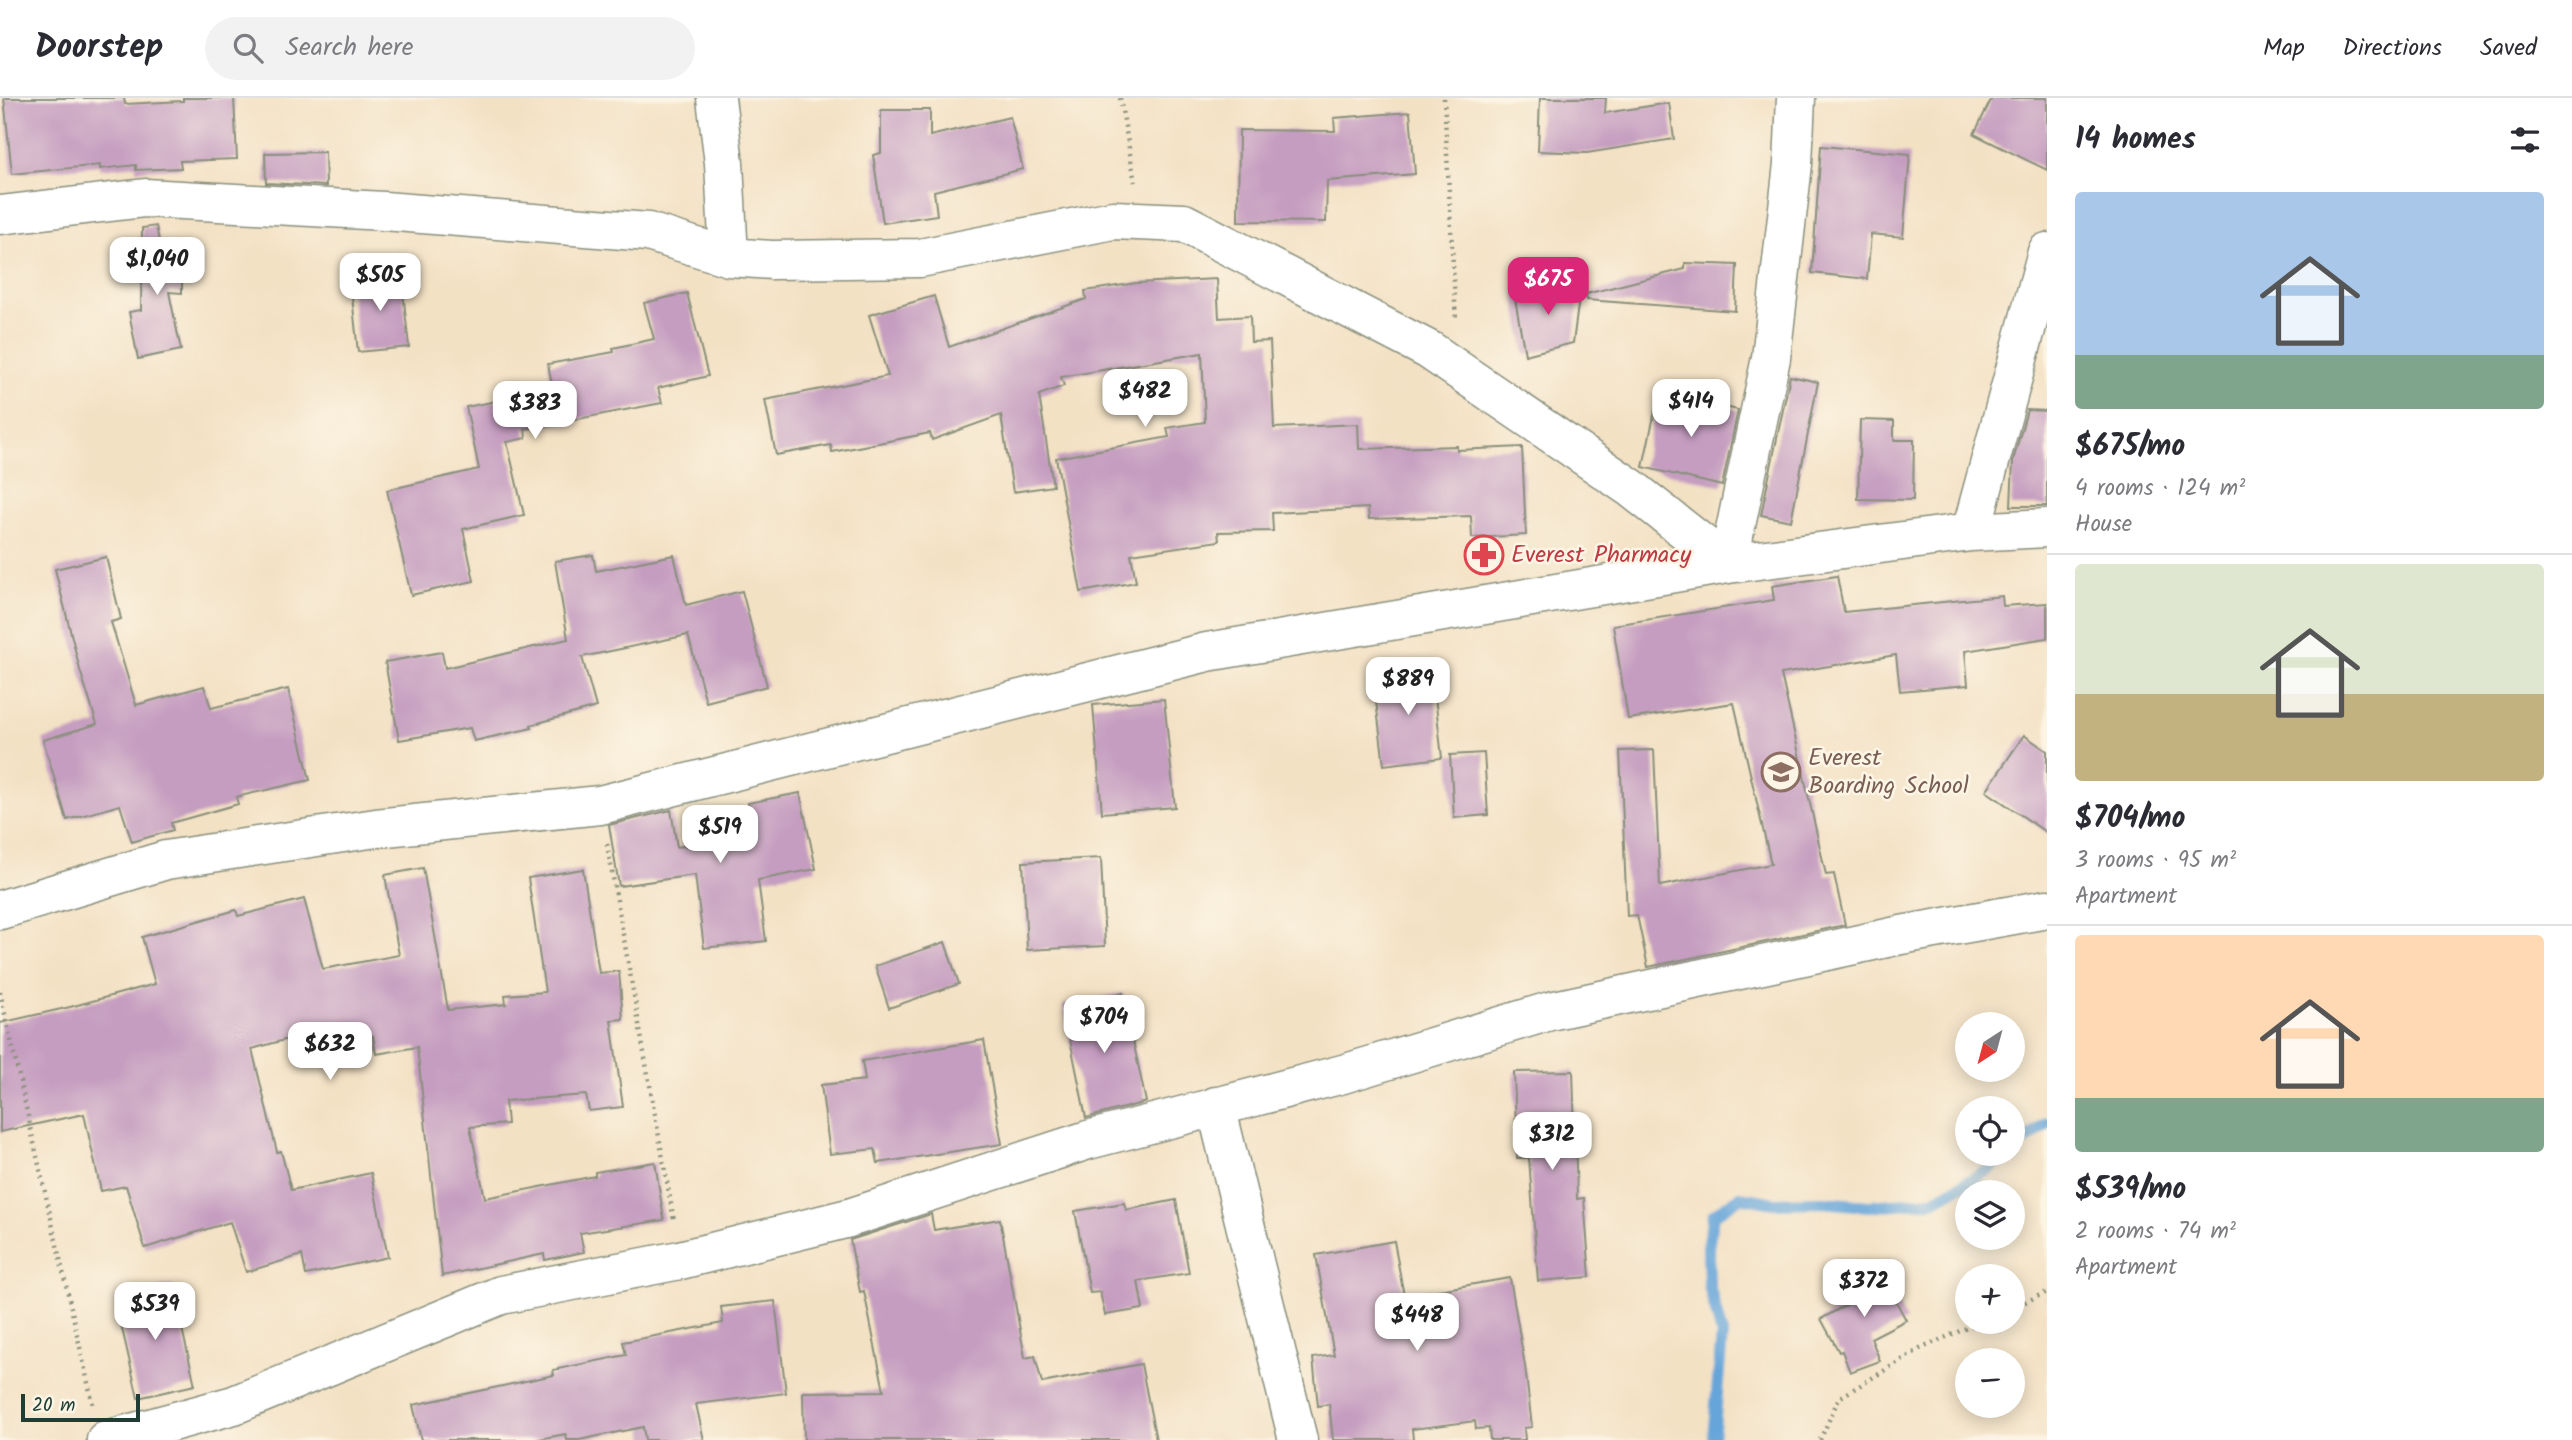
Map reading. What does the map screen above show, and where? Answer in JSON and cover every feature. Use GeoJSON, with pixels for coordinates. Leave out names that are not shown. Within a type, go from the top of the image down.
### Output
{"type":"FeatureCollection","features":[{"type":"Feature","properties":{"kind":"street"},"geometry":{"type":"LineString","coordinates":[[716,98],[724,163],[729,257]]}},
{"type":"Feature","properties":{"kind":"street"},"geometry":{"type":"LineString","coordinates":[[1728,564],[1770,358],[1793,163],[1796,98]]}},
{"type":"Feature","properties":{"kind":"street"},"geometry":{"type":"LineString","coordinates":[[0,215],[145,198],[384,211],[648,232],[729,257],[772,260],[920,258],[1113,220],[1184,223],[1429,350],[1632,488],[1728,564]]}},
{"type":"Feature","properties":{"kind":"street"},"geometry":{"type":"LineString","coordinates":[[1971,532],[2047,252]]}},
{"type":"Feature","properties":{"kind":"street"},"geometry":{"type":"LineString","coordinates":[[0,909],[166,860],[376,828],[600,804],[1207,652],[1728,564],[1971,532],[2047,528]]}},
{"type":"Feature","properties":{"kind":"street"},"geometry":{"type":"LineString","coordinates":[[100,1426],[234,1405],[501,1295],[680,1260],[849,1218],[1088,1140],[1343,1074],[1550,1011],[1901,935],[2047,909]]}},
{"type":"Feature","properties":{"kind":"street"},"geometry":{"type":"LineString","coordinates":[[1216,1106],[1298,1440]]}},
{"type":"Feature","properties":{"kind":"path"},"geometry":{"type":"LineString","coordinates":[[1120,98],[1142,221]]}},
{"type":"Feature","properties":{"kind":"path"},"geometry":{"type":"LineString","coordinates":[[1444,98],[1459,371]]}},
{"type":"Feature","properties":{"kind":"path"},"geometry":{"type":"LineString","coordinates":[[600,804],[680,1260]]}},
{"type":"Feature","properties":{"kind":"path"},"geometry":{"type":"LineString","coordinates":[[0,992],[100,1426]]}},
{"type":"Feature","properties":{"kind":"path"},"geometry":{"type":"LineString","coordinates":[[2025,1302],[2047,1292]]}},
{"type":"Feature","properties":{"kind":"path"},"geometry":{"type":"LineString","coordinates":[[1820,1440],[1839,1398],[1920,1349],[1955,1333]]}},
{"type":"Feature","properties":{"kind":"building"},"geometry":{"type":"Polygon","coordinates":[[[4,98],[124,98],[125,104],[183,101],[183,98],[234,98],[237,159],[180,161],[181,168],[136,170],[136,165],[100,169],[100,165],[12,174],[4,98]]]}},
{"type":"Feature","properties":{"kind":"building"},"geometry":{"type":"Polygon","coordinates":[[[1540,98],[1606,98],[1605,113],[1669,103],[1674,139],[1587,153],[1538,151],[1540,98]]]}},
{"type":"Feature","properties":{"kind":"building"},"geometry":{"type":"Polygon","coordinates":[[[1992,98],[2047,98],[2047,170],[1974,134],[1992,98]]]}},
{"type":"Feature","properties":{"kind":"building"},"geometry":{"type":"Polygon","coordinates":[[[881,110],[930,110],[930,136],[1010,117],[1023,169],[934,191],[937,215],[883,223],[873,155],[881,153],[881,110]]]}},
{"type":"Feature","properties":{"kind":"building"},"geometry":{"type":"Polygon","coordinates":[[[1410,112],[1415,174],[1327,181],[1326,222],[1238,221],[1239,130],[1335,131],[1334,118],[1410,112]]]}},
{"type":"Feature","properties":{"kind":"building"},"geometry":{"type":"Polygon","coordinates":[[[1821,146],[1910,154],[1903,237],[1871,234],[1867,279],[1812,273],[1821,146]]]}},
{"type":"Feature","properties":{"kind":"building"},"geometry":{"type":"Polygon","coordinates":[[[325,152],[326,186],[266,183],[265,153],[325,152]]]}},
{"type":"Feature","properties":{"kind":"building"},"geometry":{"type":"Polygon","coordinates":[[[156,226],[160,246],[182,246],[182,293],[169,292],[181,350],[138,359],[129,312],[141,310],[142,228],[156,226]]]}},
{"type":"Feature","properties":{"kind":"building"},"geometry":{"type":"Polygon","coordinates":[[[1685,263],[1737,265],[1735,311],[1587,300],[1586,294],[1685,269],[1685,263]]]}},
{"type":"Feature","properties":{"kind":"building"},"geometry":{"type":"Polygon","coordinates":[[[401,273],[409,347],[358,352],[350,278],[401,273]]]}},
{"type":"Feature","properties":{"kind":"building"},"geometry":{"type":"Polygon","coordinates":[[[1217,279],[1219,318],[1250,316],[1251,342],[1270,341],[1274,428],[1358,424],[1359,449],[1457,446],[1457,450],[1522,447],[1526,535],[1472,538],[1471,516],[1369,519],[1368,508],[1272,513],[1273,531],[1218,532],[1219,541],[1131,554],[1136,582],[1081,592],[1056,458],[1169,437],[1167,428],[1205,422],[1202,353],[1061,377],[1064,386],[1039,395],[1053,486],[1013,492],[1001,415],[932,440],[930,433],[832,452],[831,445],[776,455],[765,400],[888,376],[869,315],[934,296],[949,347],[1086,299],[1085,291],[1136,283],[1217,279]]]}},
{"type":"Feature","properties":{"kind":"building"},"geometry":{"type":"Polygon","coordinates":[[[1581,283],[1573,343],[1525,355],[1514,293],[1581,283]]]}},
{"type":"Feature","properties":{"kind":"building"},"geometry":{"type":"Polygon","coordinates":[[[687,293],[708,376],[658,388],[662,403],[525,429],[526,438],[507,442],[524,515],[463,529],[474,581],[411,595],[387,490],[479,469],[466,407],[553,390],[548,364],[614,352],[613,348],[654,339],[644,303],[687,293]]]}},
{"type":"Feature","properties":{"kind":"building"},"geometry":{"type":"Polygon","coordinates":[[[1790,376],[1818,382],[1791,521],[1761,515],[1790,376]]]}},
{"type":"Feature","properties":{"kind":"building"},"geometry":{"type":"Polygon","coordinates":[[[1659,392],[1738,410],[1722,486],[1643,467],[1659,392]]]}},
{"type":"Feature","properties":{"kind":"building"},"geometry":{"type":"Polygon","coordinates":[[[2027,410],[2047,411],[2047,506],[2011,506],[2013,461],[2027,410]]]}},
{"type":"Feature","properties":{"kind":"building"},"geometry":{"type":"Polygon","coordinates":[[[1860,420],[1894,421],[1894,440],[1914,440],[1913,500],[1858,499],[1860,420]]]}},
{"type":"Feature","properties":{"kind":"building"},"geometry":{"type":"Polygon","coordinates":[[[593,555],[596,571],[674,555],[686,605],[742,591],[767,686],[706,702],[688,635],[582,657],[596,707],[531,725],[532,728],[474,741],[470,728],[399,740],[385,662],[442,652],[445,668],[568,639],[555,561],[593,555]]]}},
{"type":"Feature","properties":{"kind":"building"},"geometry":{"type":"Polygon","coordinates":[[[106,557],[121,619],[111,622],[136,705],[204,686],[211,708],[288,689],[310,780],[236,797],[238,804],[171,823],[173,830],[132,842],[120,805],[67,820],[43,740],[97,724],[80,670],[55,569],[106,557]]]}},
{"type":"Feature","properties":{"kind":"building"},"geometry":{"type":"Polygon","coordinates":[[[1837,576],[1844,612],[2002,596],[2003,606],[2047,603],[2047,638],[1965,651],[1968,685],[1900,691],[1896,655],[1781,674],[1826,875],[1834,874],[1845,925],[1648,967],[1637,915],[1627,916],[1620,751],[1654,750],[1660,886],[1771,864],[1734,703],[1628,719],[1613,625],[1774,600],[1772,586],[1837,576]]]}},
{"type":"Feature","properties":{"kind":"building"},"geometry":{"type":"Polygon","coordinates":[[[1432,670],[1442,758],[1384,765],[1373,677],[1432,670]]]}},
{"type":"Feature","properties":{"kind":"building"},"geometry":{"type":"Polygon","coordinates":[[[1164,699],[1175,807],[1102,813],[1093,705],[1164,699]]]}},
{"type":"Feature","properties":{"kind":"building"},"geometry":{"type":"Polygon","coordinates":[[[2024,735],[2047,751],[2047,833],[1986,791],[2024,735]]]}},
{"type":"Feature","properties":{"kind":"building"},"geometry":{"type":"Polygon","coordinates":[[[1484,753],[1488,815],[1454,818],[1450,755],[1484,753]]]}},
{"type":"Feature","properties":{"kind":"building"},"geometry":{"type":"Polygon","coordinates":[[[800,793],[816,869],[758,880],[766,941],[704,948],[695,875],[619,886],[609,825],[671,810],[677,847],[755,837],[748,803],[800,793]]]}},
{"type":"Feature","properties":{"kind":"building"},"geometry":{"type":"Polygon","coordinates":[[[1101,858],[1105,946],[1027,950],[1023,862],[1101,858]]]}},
{"type":"Feature","properties":{"kind":"building"},"geometry":{"type":"Polygon","coordinates":[[[423,868],[448,1010],[506,1004],[505,995],[545,992],[528,878],[583,869],[599,973],[619,971],[623,1019],[611,1020],[623,1107],[589,1111],[586,1095],[505,1101],[507,1124],[470,1127],[485,1198],[595,1176],[595,1172],[655,1162],[664,1220],[580,1233],[584,1252],[545,1260],[544,1254],[442,1276],[417,1047],[376,1054],[373,1036],[345,1041],[342,1024],[252,1049],[277,1152],[281,1151],[291,1190],[371,1173],[388,1257],[306,1275],[302,1255],[246,1272],[230,1222],[145,1248],[126,1186],[101,1191],[84,1114],[0,1132],[0,1023],[155,984],[142,937],[236,910],[238,916],[304,899],[323,969],[399,955],[385,875],[423,868]]]}},
{"type":"Feature","properties":{"kind":"building"},"geometry":{"type":"Polygon","coordinates":[[[945,942],[959,984],[889,1008],[875,966],[945,942]]]}},
{"type":"Feature","properties":{"kind":"building"},"geometry":{"type":"Polygon","coordinates":[[[1123,993],[1146,1102],[1086,1118],[1063,1005],[1123,993]]]}},
{"type":"Feature","properties":{"kind":"building"},"geometry":{"type":"Polygon","coordinates":[[[984,1040],[1002,1144],[878,1163],[875,1149],[830,1154],[821,1085],[865,1080],[862,1061],[984,1040]]]}},
{"type":"Feature","properties":{"kind":"building"},"geometry":{"type":"Polygon","coordinates":[[[1573,1071],[1577,1199],[1584,1198],[1590,1277],[1538,1281],[1529,1158],[1517,1158],[1514,1072],[1573,1071]]]}},
{"type":"Feature","properties":{"kind":"building"},"geometry":{"type":"Polygon","coordinates":[[[1176,1200],[1189,1273],[1138,1281],[1143,1309],[1105,1315],[1100,1292],[1090,1293],[1075,1211],[1124,1203],[1126,1210],[1176,1200]]]}},
{"type":"Feature","properties":{"kind":"building"},"geometry":{"type":"Polygon","coordinates":[[[931,1214],[934,1230],[1000,1219],[1025,1358],[1035,1356],[1042,1383],[1141,1364],[1156,1440],[804,1440],[803,1392],[884,1391],[864,1291],[860,1292],[850,1240],[931,1214]]]}},
{"type":"Feature","properties":{"kind":"building"},"geometry":{"type":"Polygon","coordinates":[[[1394,1241],[1404,1296],[1510,1278],[1532,1427],[1524,1428],[1525,1440],[1490,1440],[1489,1428],[1476,1429],[1475,1421],[1412,1429],[1413,1440],[1333,1440],[1329,1404],[1318,1406],[1313,1358],[1334,1355],[1316,1255],[1394,1241]]]}},
{"type":"Feature","properties":{"kind":"building"},"geometry":{"type":"Polygon","coordinates":[[[1876,1263],[1906,1320],[1871,1338],[1880,1361],[1850,1372],[1842,1351],[1839,1352],[1821,1319],[1859,1298],[1848,1278],[1876,1263]]]}},
{"type":"Feature","properties":{"kind":"building"},"geometry":{"type":"Polygon","coordinates":[[[172,1285],[195,1385],[138,1398],[115,1298],[172,1285]]]}},
{"type":"Feature","properties":{"kind":"building"},"geometry":{"type":"Polygon","coordinates":[[[775,1301],[786,1393],[696,1404],[704,1440],[645,1440],[643,1427],[579,1440],[567,1440],[566,1434],[534,1440],[421,1440],[413,1405],[554,1375],[553,1370],[626,1355],[623,1342],[723,1323],[721,1307],[775,1301]]]}},
{"type":"Feature","properties":{"kind":"waterway"},"geometry":{"type":"LineString","coordinates":[[2025,1141],[2047,1123]]}},
{"type":"Feature","properties":{"kind":"waterway"},"geometry":{"type":"LineString","coordinates":[[1713,1440],[1722,1335],[1709,1285],[1708,1247],[1713,1215],[1740,1197],[1775,1203],[1822,1202],[1869,1206],[1933,1201],[1993,1166]]}},
{"type":"Feature","properties":{"kind":"place","name":"Everest Pharmacy"},"geometry":{"type":"Point","coordinates":[1484,555]}},
{"type":"Feature","properties":{"kind":"place","name":"Everest Boarding School"},"geometry":{"type":"Point","coordinates":[1781,772]}}]}
